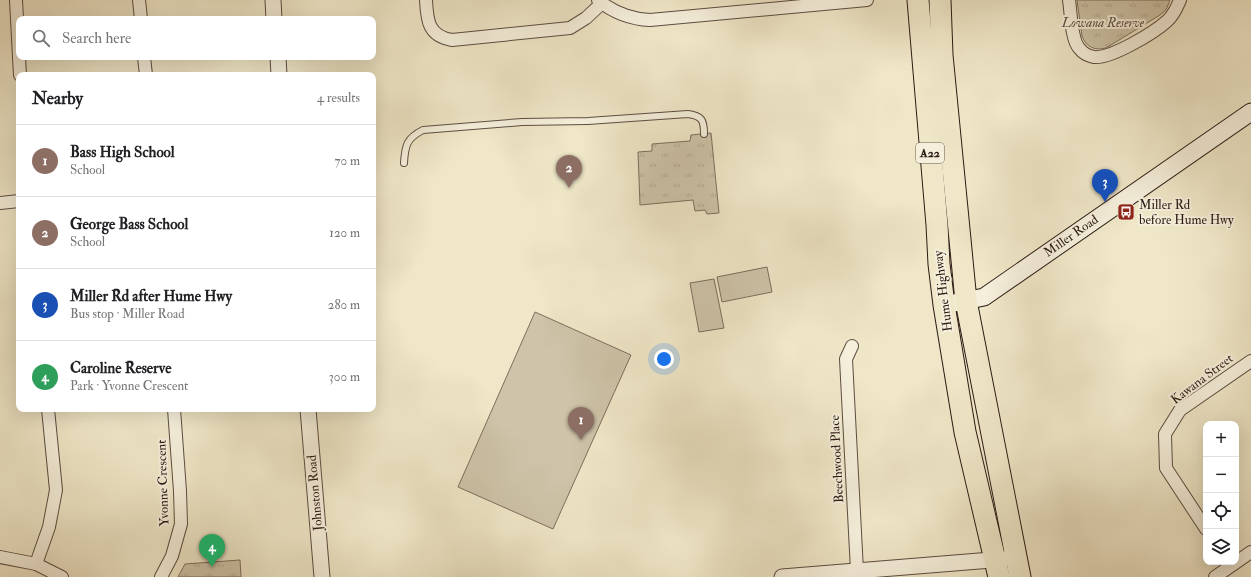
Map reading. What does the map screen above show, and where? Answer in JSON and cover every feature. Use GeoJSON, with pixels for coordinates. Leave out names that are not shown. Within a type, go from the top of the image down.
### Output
{"type":"FeatureCollection","features":[{"type":"Feature","properties":{"kind":"highway","name":"Hume Highway"},"geometry":{"type":"LineString","coordinates":[[918,0],[939,264],[944,305],[965,432],[1004,565],[1020,577]]}},
{"type":"Feature","properties":{"kind":"highway","name":"Hume Highway"},"geometry":{"type":"LineString","coordinates":[[940,0],[942,55],[966,301],[1004,565]]}},
{"type":"Feature","properties":{"kind":"main road","name":"Miller Road"},"geometry":{"type":"LineString","coordinates":[[944,305],[984,297],[1251,112]]}},
{"type":"Feature","properties":{"kind":"street"},"geometry":{"type":"LineString","coordinates":[[16,0],[17,16]]}},
{"type":"Feature","properties":{"kind":"street"},"geometry":{"type":"LineString","coordinates":[[139,0],[141,16]]}},
{"type":"Feature","properties":{"kind":"street"},"geometry":{"type":"LineString","coordinates":[[273,0],[274,16]]}},
{"type":"Feature","properties":{"kind":"street"},"geometry":{"type":"LineString","coordinates":[[426,0],[427,19],[432,29],[441,37],[452,40],[570,28],[586,18],[600,1],[609,9],[628,17],[639,20],[650,20],[801,3],[867,0]]}},
{"type":"Feature","properties":{"kind":"street"},"geometry":{"type":"LineString","coordinates":[[1069,0],[1074,37],[1078,47],[1085,54],[1094,57],[1104,56],[1124,48],[1161,26],[1173,14],[1180,0]]}},
{"type":"Feature","properties":{"kind":"street"},"geometry":{"type":"LineString","coordinates":[[19,60],[20,72]]}},
{"type":"Feature","properties":{"kind":"street"},"geometry":{"type":"LineString","coordinates":[[144,60],[146,72]]}},
{"type":"Feature","properties":{"kind":"street"},"geometry":{"type":"LineString","coordinates":[[278,60],[279,72]]}},
{"type":"Feature","properties":{"kind":"street"},"geometry":{"type":"LineString","coordinates":[[0,203],[16,201]]}},
{"type":"Feature","properties":{"kind":"street","name":"Beechwood Place"},"geometry":{"type":"LineString","coordinates":[[852,346],[846,359],[857,571]]}},
{"type":"Feature","properties":{"kind":"street","name":"Kawana Street"},"geometry":{"type":"LineString","coordinates":[[1203,524],[1166,468],[1165,434],[1180,410],[1251,361]]}},
{"type":"Feature","properties":{"kind":"street"},"geometry":{"type":"LineString","coordinates":[[36,564],[49,527],[56,490],[48,412]]}},
{"type":"Feature","properties":{"kind":"street","name":"Yvonne Crescent"},"geometry":{"type":"LineString","coordinates":[[161,577],[172,556],[181,524],[174,412]]}},
{"type":"Feature","properties":{"kind":"street","name":"Johnston Road"},"geometry":{"type":"LineString","coordinates":[[308,412],[322,577]]}},
{"type":"Feature","properties":{"kind":"street"},"geometry":{"type":"LineString","coordinates":[[1239,559],[1251,552]]}},
{"type":"Feature","properties":{"kind":"street"},"geometry":{"type":"LineString","coordinates":[[0,557],[36,564],[62,577]]}},
{"type":"Feature","properties":{"kind":"street"},"geometry":{"type":"LineString","coordinates":[[782,577],[857,571],[894,572],[1004,565]]}},
{"type":"Feature","properties":{"kind":"street"},"geometry":{"type":"LineString","coordinates":[[1215,577],[1229,565]]}},
{"type":"Feature","properties":{"kind":"lane"},"geometry":{"type":"LineString","coordinates":[[404,163],[409,140],[415,134],[423,130],[514,123],[588,121],[688,114],[696,115],[701,118],[704,124],[704,134]]}},
{"type":"Feature","properties":{"kind":"green space","name":"Lowana Reserve"},"geometry":{"type":"Polygon","coordinates":[[[1077,0],[1170,0],[1166,10],[1160,15],[1106,48],[1098,49],[1088,45],[1082,36],[1077,0]]]}},
{"type":"Feature","properties":{"kind":"green space"},"geometry":{"type":"Polygon","coordinates":[[[711,133],[719,213],[707,214],[705,210],[695,211],[693,200],[640,205],[638,152],[652,151],[652,144],[690,141],[691,135],[711,133]]]}},
{"type":"Feature","properties":{"kind":"green space"},"geometry":{"type":"Polygon","coordinates":[[[767,267],[772,292],[722,302],[717,277],[767,267]]]}},
{"type":"Feature","properties":{"kind":"green space"},"geometry":{"type":"Polygon","coordinates":[[[714,279],[724,328],[699,332],[690,283],[714,279]]]}},
{"type":"Feature","properties":{"kind":"green space"},"geometry":{"type":"Polygon","coordinates":[[[535,312],[631,355],[553,529],[458,487],[535,312]]]}},
{"type":"Feature","properties":{"kind":"green space"},"geometry":{"type":"Polygon","coordinates":[[[240,560],[241,577],[178,577],[185,564],[240,560]]]}},
{"type":"Feature","properties":{"kind":"place","name":"George Bass School"},"geometry":{"type":"Point","coordinates":[569,188]}},
{"type":"Feature","properties":{"kind":"place","name":"Miller Rd after Hume Hwy"},"geometry":{"type":"Point","coordinates":[1105,202]}},
{"type":"Feature","properties":{"kind":"place","name":"Miller Rd before Hume Hwy"},"geometry":{"type":"Point","coordinates":[1126,212]}},
{"type":"Feature","properties":{"kind":"place","name":"Bass High School"},"geometry":{"type":"Point","coordinates":[581,440]}},
{"type":"Feature","properties":{"kind":"place","name":"Caroline Reserve"},"geometry":{"type":"Point","coordinates":[212,567]}}]}
